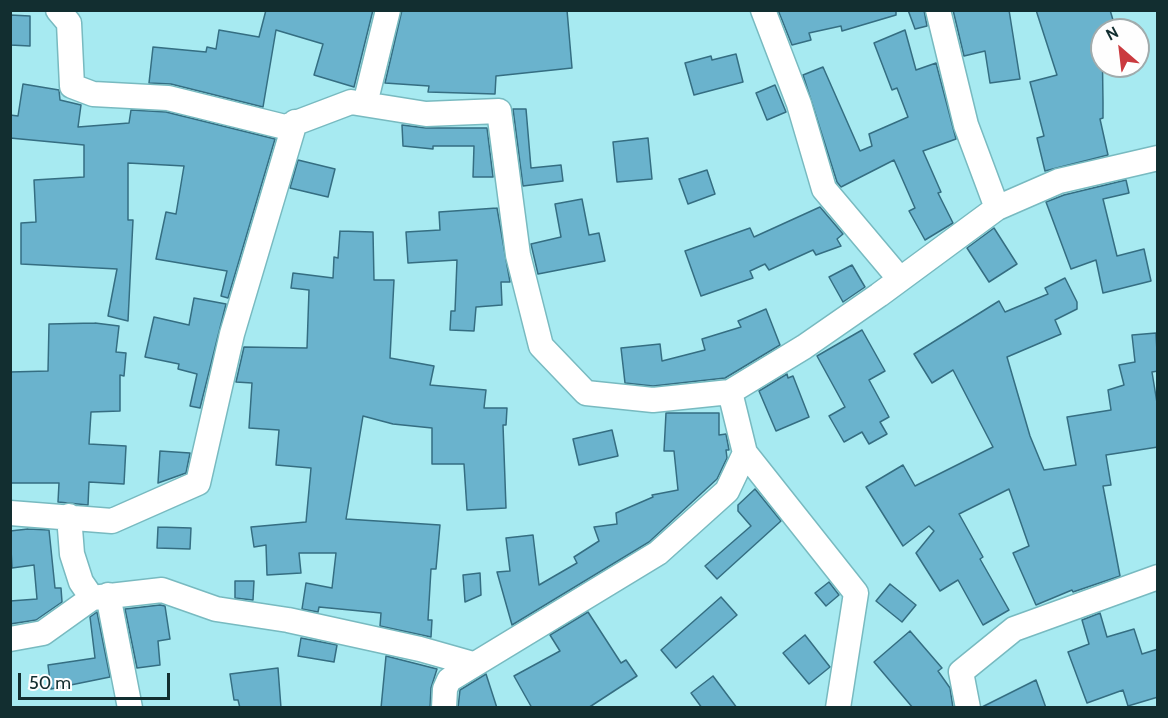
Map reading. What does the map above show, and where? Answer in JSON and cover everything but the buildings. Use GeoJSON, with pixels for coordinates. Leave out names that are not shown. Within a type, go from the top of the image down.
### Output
{"type":"FeatureCollection","features":[{"type":"Feature","properties":{"kind":"street"},"geometry":{"type":"LineString","coordinates":[[365,105],[388,10]]}},
{"type":"Feature","properties":{"kind":"street"},"geometry":{"type":"LineString","coordinates":[[763,10],[799,104],[824,189],[899,278]]}},
{"type":"Feature","properties":{"kind":"street"},"geometry":{"type":"LineString","coordinates":[[938,10],[966,125],[997,208]]}},
{"type":"Feature","properties":{"kind":"street"},"geometry":{"type":"LineString","coordinates":[[66,15],[72,86],[93,94],[168,98],[285,127],[351,102],[426,114],[500,111],[518,255],[538,336],[542,346],[586,393],[653,400],[730,392],[804,347],[997,208],[1059,181],[1158,158]]}},
{"type":"Feature","properties":{"kind":"street"},"geometry":{"type":"LineString","coordinates":[[10,513],[112,521],[198,483],[232,334],[296,122]]}},
{"type":"Feature","properties":{"kind":"street"},"geometry":{"type":"LineString","coordinates":[[730,392],[745,453],[856,593],[838,708]]}},
{"type":"Feature","properties":{"kind":"street"},"geometry":{"type":"LineString","coordinates":[[444,708],[448,680],[658,553],[727,491],[745,453]]}},
{"type":"Feature","properties":{"kind":"street"},"geometry":{"type":"LineString","coordinates":[[69,516],[72,555],[81,582],[100,596],[130,708]]}},
{"type":"Feature","properties":{"kind":"street"},"geometry":{"type":"LineString","coordinates":[[968,708],[961,672],[1014,629],[1158,577]]}},
{"type":"Feature","properties":{"kind":"street"},"geometry":{"type":"LineString","coordinates":[[10,639],[44,633],[100,596],[162,590],[216,609],[288,620],[420,649],[474,664]]}}]}
